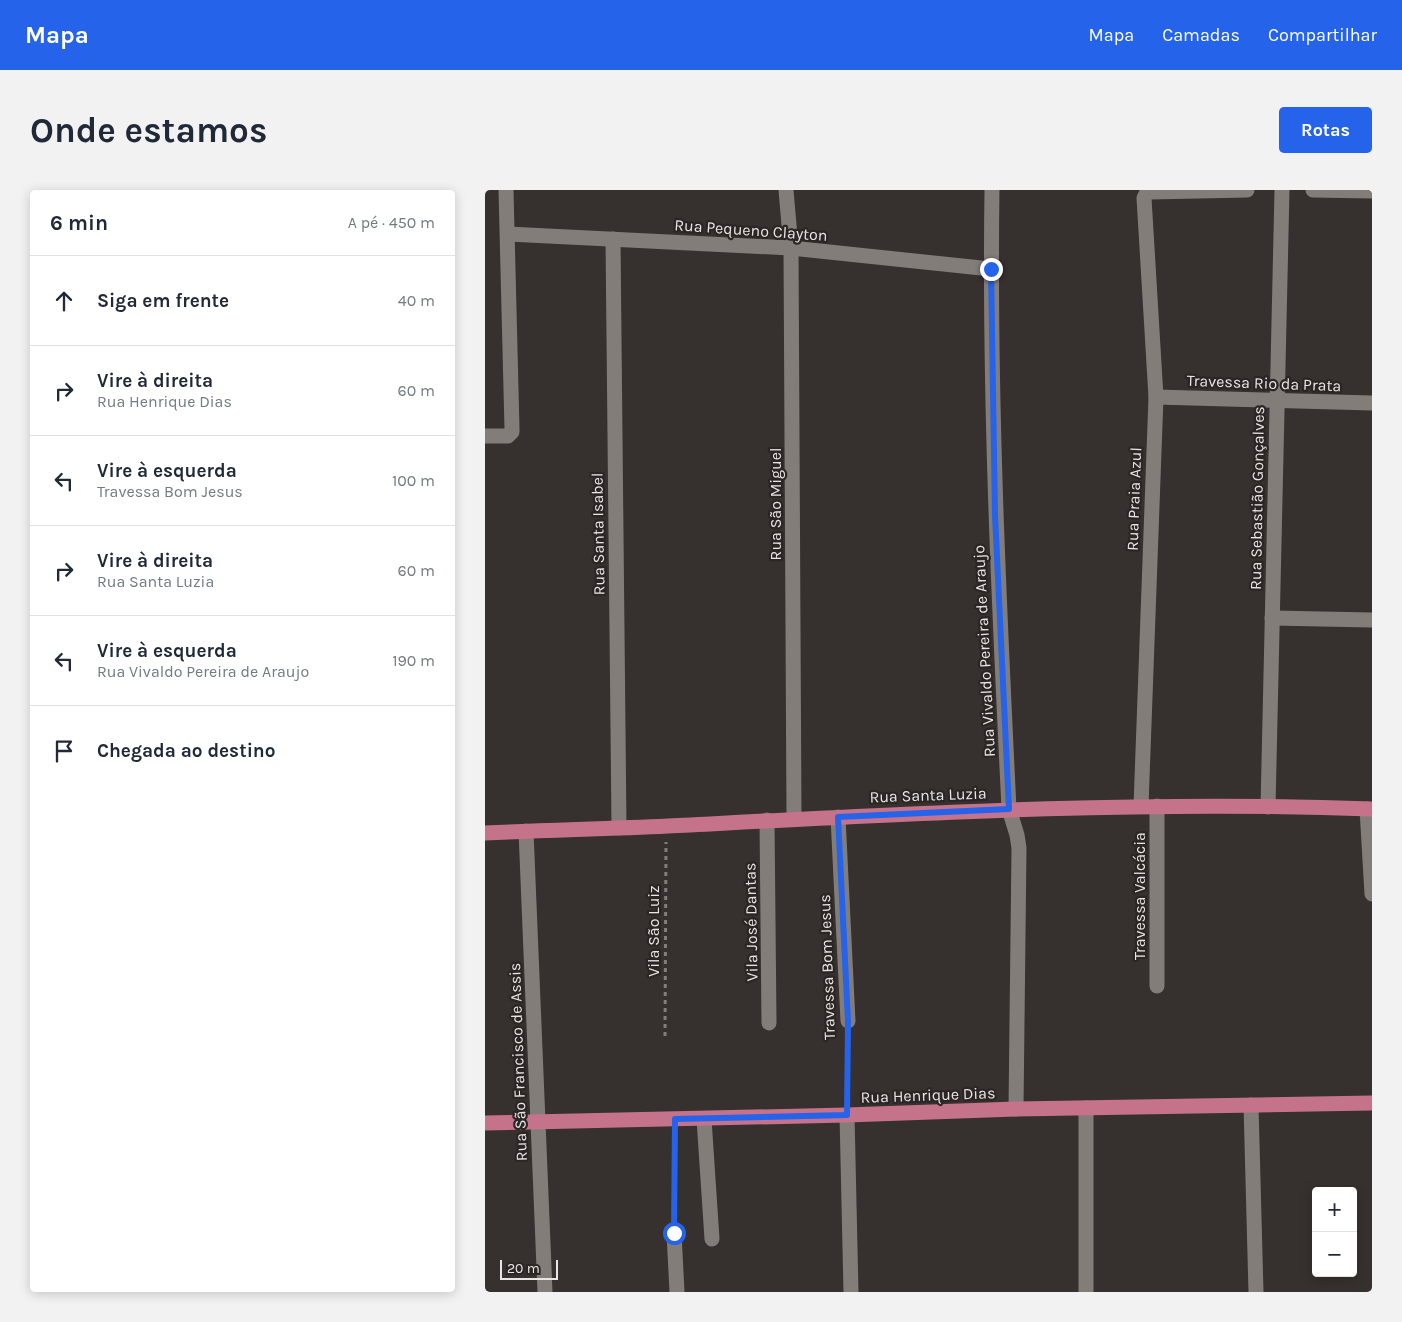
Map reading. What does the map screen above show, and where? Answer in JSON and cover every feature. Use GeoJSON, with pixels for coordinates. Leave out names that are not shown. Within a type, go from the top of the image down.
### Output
{"type":"FeatureCollection","features":[{"type":"Feature","properties":{"kind":"main road","name":"Rua Santa Luzia"},"geometry":{"type":"LineString","coordinates":[[485,833],[1009,809],[1157,806],[1369,809]]}},
{"type":"Feature","properties":{"kind":"main road","name":"Rua Henrique Dias"},"geometry":{"type":"LineString","coordinates":[[485,1123],[1372,1103]]}},
{"type":"Feature","properties":{"kind":"street"},"geometry":{"type":"LineString","coordinates":[[485,436],[508,436],[512,428],[506,190]]}},
{"type":"Feature","properties":{"kind":"street","name":"Rua São Miguel"},"geometry":{"type":"LineString","coordinates":[[786,190],[791,248],[794,818]]}},
{"type":"Feature","properties":{"kind":"street","name":"Rua Vivaldo Pereira de Araujo"},"geometry":{"type":"LineString","coordinates":[[992,190],[991,269],[995,515],[1009,809],[1019,848],[1017,1110]]}},
{"type":"Feature","properties":{"kind":"street","name":"Rua Praia Azul"},"geometry":{"type":"LineString","coordinates":[[1141,806],[1156,397],[1144,198],[1150,192],[1247,190]]}},
{"type":"Feature","properties":{"kind":"street","name":"Rua Sebastião Gonçalves"},"geometry":{"type":"LineString","coordinates":[[1268,807],[1282,190]]}},
{"type":"Feature","properties":{"kind":"street"},"geometry":{"type":"LineString","coordinates":[[1313,190],[1372,192]]}},
{"type":"Feature","properties":{"kind":"street","name":"Rua Pequeno Clayton"},"geometry":{"type":"LineString","coordinates":[[508,234],[791,248],[991,269]]}},
{"type":"Feature","properties":{"kind":"street","name":"Rua Santa Isabel"},"geometry":{"type":"LineString","coordinates":[[613,239],[619,828]]}},
{"type":"Feature","properties":{"kind":"street","name":"Travessa Rio da Prata"},"geometry":{"type":"LineString","coordinates":[[1156,397],[1372,403]]}},
{"type":"Feature","properties":{"kind":"street"},"geometry":{"type":"LineString","coordinates":[[1272,618],[1372,620]]}},
{"type":"Feature","properties":{"kind":"street","name":"Travessa Valcácia"},"geometry":{"type":"LineString","coordinates":[[1157,806],[1157,986]]}},
{"type":"Feature","properties":{"kind":"street"},"geometry":{"type":"LineString","coordinates":[[1369,809],[1372,894]]}},
{"type":"Feature","properties":{"kind":"street","name":"Travessa Bom Jesus"},"geometry":{"type":"LineString","coordinates":[[838,817],[848,1021]]}},
{"type":"Feature","properties":{"kind":"street","name":"Vila José Dantas"},"geometry":{"type":"LineString","coordinates":[[767,820],[769,1023]]}},
{"type":"Feature","properties":{"kind":"street","name":"Rua São Francisco de Assis"},"geometry":{"type":"LineString","coordinates":[[526,831],[545,1292]]}},
{"type":"Feature","properties":{"kind":"street"},"geometry":{"type":"LineString","coordinates":[[1251,1105],[1256,1292]]}},
{"type":"Feature","properties":{"kind":"street"},"geometry":{"type":"LineString","coordinates":[[1086,1108],[1086,1292]]}},
{"type":"Feature","properties":{"kind":"street"},"geometry":{"type":"LineString","coordinates":[[847,1115],[851,1292]]}},
{"type":"Feature","properties":{"kind":"street"},"geometry":{"type":"LineString","coordinates":[[704,1118],[712,1239]]}},
{"type":"Feature","properties":{"kind":"street"},"geometry":{"type":"LineString","coordinates":[[674,1233],[677,1292]]}},
{"type":"Feature","properties":{"kind":"path","name":"Vila São Luiz"},"geometry":{"type":"LineString","coordinates":[[665,1036],[666,826]]}},
{"type":"Feature","properties":{"kind":"path","name":"Travessa Bom Jesus"},"geometry":{"type":"LineString","coordinates":[[847,1115],[848,1021]]}},
{"type":"Feature","properties":{"kind":"path"},"geometry":{"type":"LineString","coordinates":[[674,1233],[675,1119]]}},
{"type":"Feature","properties":{"kind":"route"},"geometry":{"type":"LineString","coordinates":[[674,1233],[675,1119],[847,1115],[848,1021],[838,817],[1009,809],[995,515],[991,269]]}}]}
